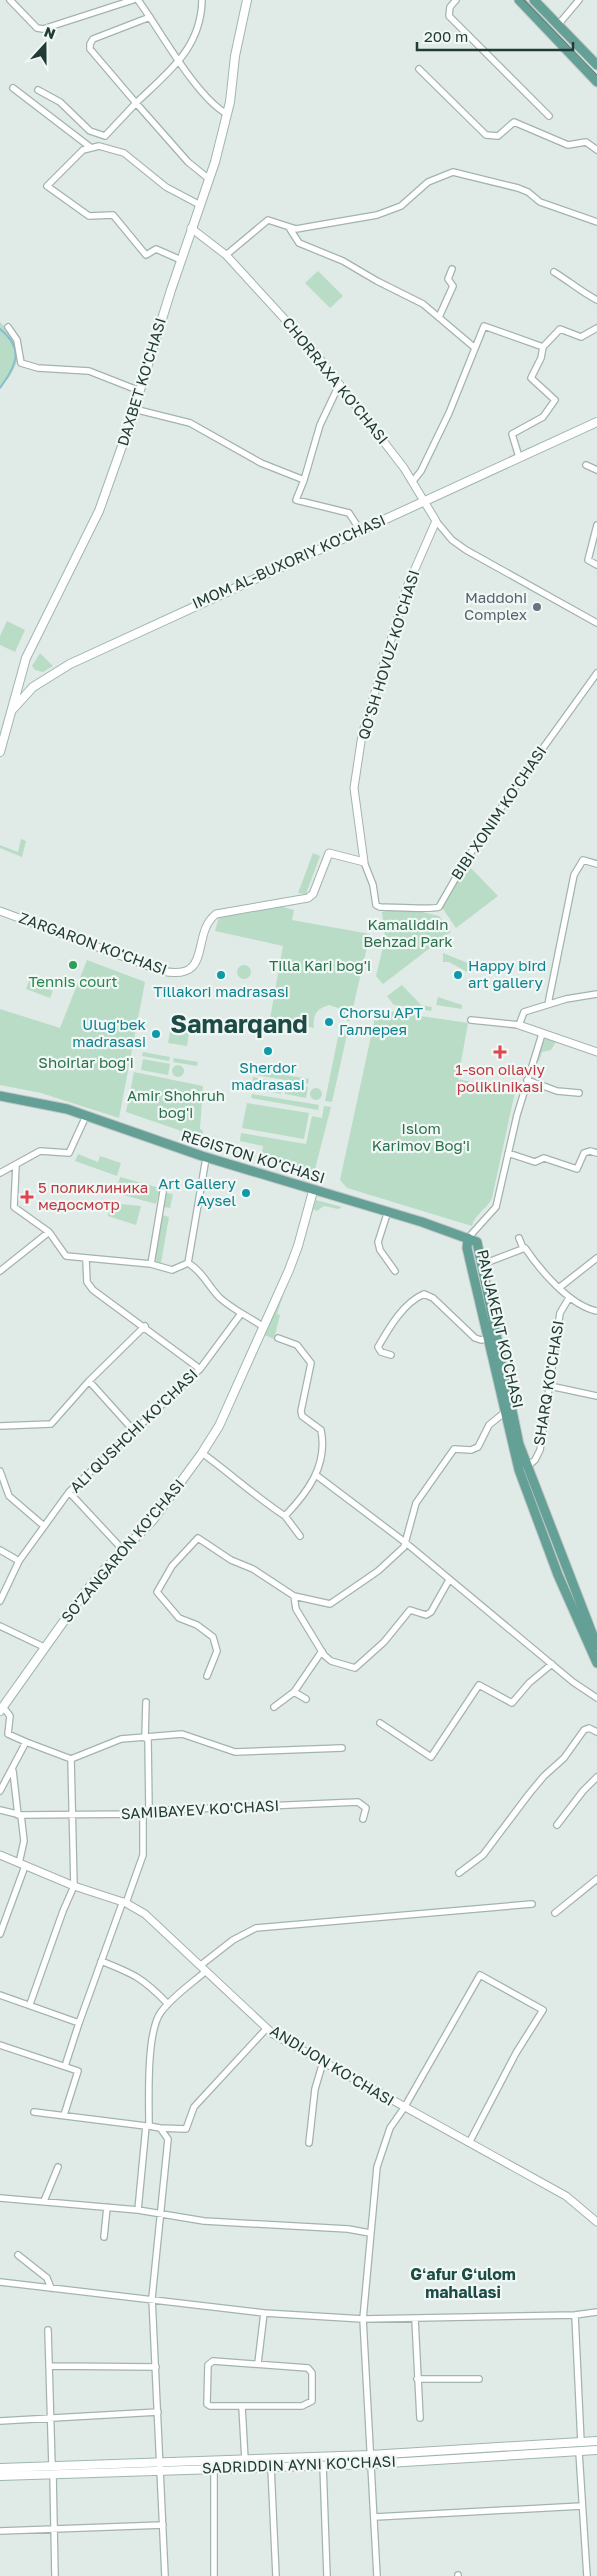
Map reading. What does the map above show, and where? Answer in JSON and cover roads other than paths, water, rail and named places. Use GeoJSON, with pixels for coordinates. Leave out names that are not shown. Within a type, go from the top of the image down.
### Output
{"type":"FeatureCollection","features":[{"type":"Feature","properties":{"kind":"main road","name":"DAXBET KO'CHASI"},"geometry":{"type":"LineString","coordinates":[[0,752],[26,658],[100,511],[140,391],[191,228],[209,179],[227,114],[247,0]]}},
{"type":"Feature","properties":{"kind":"main road"},"geometry":{"type":"LineString","coordinates":[[519,0],[597,82]]}},
{"type":"Feature","properties":{"kind":"main road"},"geometry":{"type":"LineString","coordinates":[[534,0],[597,65]]}},
{"type":"Feature","properties":{"kind":"main road"},"geometry":{"type":"LineString","coordinates":[[548,31],[558,25]]}},
{"type":"Feature","properties":{"kind":"main road"},"geometry":{"type":"LineString","coordinates":[[581,430],[597,422]]}},
{"type":"Feature","properties":{"kind":"main road"},"geometry":{"type":"LineString","coordinates":[[581,430],[597,426]]}},
{"type":"Feature","properties":{"kind":"main road","name":"IMOM AL-BUXORIY KO'CHASI"},"geometry":{"type":"LineString","coordinates":[[9,714],[33,687],[70,664],[581,430]]}},
{"type":"Feature","properties":{"kind":"main road","name":"REGISTON KO'CHASI"},"geometry":{"type":"LineString","coordinates":[[0,1096],[23,1099],[86,1116],[206,1158],[313,1191],[388,1211],[468,1238]]}},
{"type":"Feature","properties":{"kind":"main road","name":"SO'ZANGARON KO'CHASI"},"geometry":{"type":"LineString","coordinates":[[1,1709],[81,1596],[153,1520],[202,1454],[219,1426],[292,1262],[313,1191]]}},
{"type":"Feature","properties":{"kind":"main road","name":"PANJAKENT KO'CHASI"},"geometry":{"type":"LineString","coordinates":[[597,1646],[594,1632],[519,1444],[483,1264],[477,1242],[468,1238],[467,1248],[519,1470],[558,1575],[597,1663]]}},
{"type":"Feature","properties":{"kind":"main road","name":"SADRIDDIN AYNI KO'CHASI"},"geometry":{"type":"LineString","coordinates":[[0,2468],[52,2470],[160,2466],[597,2441]]}},
{"type":"Feature","properties":{"kind":"main road","name":"SADRIDDIN AYNI KO'CHASI"},"geometry":{"type":"LineString","coordinates":[[160,2466],[271,2468],[372,2464],[597,2450]]}},
{"type":"Feature","properties":{"kind":"main road","name":"SADRIDDIN AYNI KO'CHASI"},"geometry":{"type":"LineString","coordinates":[[0,2476],[52,2470]]}},
{"type":"Feature","properties":{"kind":"street"},"geometry":{"type":"LineString","coordinates":[[10,0],[22,14],[40,29],[133,0]]}},
{"type":"Feature","properties":{"kind":"street"},"geometry":{"type":"LineString","coordinates":[[138,0],[179,62],[214,105],[227,114]]}},
{"type":"Feature","properties":{"kind":"street"},"geometry":{"type":"LineString","coordinates":[[38,90],[60,102],[84,126],[105,136],[179,62],[196,33],[202,0]]}},
{"type":"Feature","properties":{"kind":"street"},"geometry":{"type":"LineString","coordinates":[[456,0],[450,7],[449,16],[549,116]]}},
{"type":"Feature","properties":{"kind":"street"},"geometry":{"type":"LineString","coordinates":[[558,25],[579,0]]}},
{"type":"Feature","properties":{"kind":"street"},"geometry":{"type":"LineString","coordinates":[[150,17],[93,39],[90,49],[188,162],[209,179]]}},
{"type":"Feature","properties":{"kind":"street"},"geometry":{"type":"LineString","coordinates":[[419,69],[486,135],[498,136],[514,122],[568,145],[586,142],[597,150]]}},
{"type":"Feature","properties":{"kind":"street"},"geometry":{"type":"LineString","coordinates":[[13,88],[91,147]]}},
{"type":"Feature","properties":{"kind":"street"},"geometry":{"type":"LineString","coordinates":[[181,260],[156,249],[146,255],[113,215],[88,216],[47,186],[83,150],[91,147],[114,149],[124,153],[166,187],[200,205]]}},
{"type":"Feature","properties":{"kind":"street"},"geometry":{"type":"LineString","coordinates":[[290,229],[354,220],[388,212],[406,203],[428,182],[453,172],[518,188],[528,192],[540,202],[597,222]]}},
{"type":"Feature","properties":{"kind":"street"},"geometry":{"type":"LineString","coordinates":[[226,255],[268,220],[279,222],[290,229],[299,243],[343,261],[377,281],[419,301],[475,348]]}},
{"type":"Feature","properties":{"kind":"street","name":"CHORRAXA KO'CHASI"},"geometry":{"type":"LineString","coordinates":[[191,228],[226,255],[313,350],[413,481],[436,521]]}},
{"type":"Feature","properties":{"kind":"street"},"geometry":{"type":"LineString","coordinates":[[440,318],[453,286],[448,279],[452,269]]}},
{"type":"Feature","properties":{"kind":"street"},"geometry":{"type":"LineString","coordinates":[[554,272],[574,284],[578,290],[597,300]]}},
{"type":"Feature","properties":{"kind":"street"},"geometry":{"type":"LineString","coordinates":[[413,481],[421,471],[449,413],[485,326],[543,347]]}},
{"type":"Feature","properties":{"kind":"street"},"geometry":{"type":"LineString","coordinates":[[8,327],[17,340],[20,361],[23,364],[52,369],[88,371],[140,391]]}},
{"type":"Feature","properties":{"kind":"street"},"geometry":{"type":"LineString","coordinates":[[519,457],[512,434],[543,417],[555,400],[531,378],[541,358],[543,347],[560,329],[581,337],[594,330],[597,336]]}},
{"type":"Feature","properties":{"kind":"street"},"geometry":{"type":"LineString","coordinates":[[339,385],[320,425],[304,480],[296,500],[350,513],[360,530]]}},
{"type":"Feature","properties":{"kind":"street"},"geometry":{"type":"LineString","coordinates":[[134,409],[190,423],[261,463],[304,480]]}},
{"type":"Feature","properties":{"kind":"street"},"geometry":{"type":"LineString","coordinates":[[586,465],[597,470]]}},
{"type":"Feature","properties":{"kind":"street"},"geometry":{"type":"LineString","coordinates":[[436,521],[452,540],[466,550],[597,623]]}},
{"type":"Feature","properties":{"kind":"street","name":"QO'SH HOVUZ KO'CHASI"},"geometry":{"type":"LineString","coordinates":[[380,908],[376,905],[373,885],[364,862],[354,788],[362,735],[407,587],[436,521]]}},
{"type":"Feature","properties":{"kind":"street"},"geometry":{"type":"LineString","coordinates":[[597,525],[588,560],[597,565]]}},
{"type":"Feature","properties":{"kind":"street","name":"BIBI XONIM KO'CHASI"},"geometry":{"type":"LineString","coordinates":[[380,908],[419,907],[434,909],[439,907],[466,860],[520,780],[597,673]]}},
{"type":"Feature","properties":{"kind":"street","name":"ZARGARON KO'CHASI"},"geometry":{"type":"LineString","coordinates":[[0,911],[162,972],[182,973],[193,967],[209,921],[214,915],[279,901],[308,898],[314,894],[329,854],[364,862]]}},
{"type":"Feature","properties":{"kind":"street"},"geometry":{"type":"LineString","coordinates":[[548,1004],[574,875],[584,860],[597,864]]}},
{"type":"Feature","properties":{"kind":"street"},"geometry":{"type":"LineString","coordinates":[[519,1025],[524,1012],[548,1004],[597,994]]}},
{"type":"Feature","properties":{"kind":"street"},"geometry":{"type":"LineString","coordinates":[[471,1020],[480,1019],[519,1025],[597,1052]]}},
{"type":"Feature","properties":{"kind":"street"},"geometry":{"type":"LineString","coordinates":[[468,1238],[496,1207],[527,1080],[542,1034]]}},
{"type":"Feature","properties":{"kind":"street"},"geometry":{"type":"LineString","coordinates":[[527,1080],[557,1091],[579,1093]]}},
{"type":"Feature","properties":{"kind":"street"},"geometry":{"type":"LineString","coordinates":[[0,1173],[40,1151],[69,1153],[86,1116]]}},
{"type":"Feature","properties":{"kind":"street"},"geometry":{"type":"LineString","coordinates":[[508,1153],[535,1162],[544,1158],[577,1169],[584,1153],[590,1151],[597,1153]]}},
{"type":"Feature","properties":{"kind":"street"},"geometry":{"type":"LineString","coordinates":[[188,1263],[206,1158]]}},
{"type":"Feature","properties":{"kind":"street"},"geometry":{"type":"LineString","coordinates":[[16,1165],[14,1207],[17,1211],[49,1232],[63,1254],[86,1260],[93,1257],[151,1264],[172,1270],[188,1263]]}},
{"type":"Feature","properties":{"kind":"street"},"geometry":{"type":"LineString","coordinates":[[151,1264],[163,1192]]}},
{"type":"Feature","properties":{"kind":"street"},"geometry":{"type":"LineString","coordinates":[[388,1211],[378,1242],[380,1250],[395,1271]]}},
{"type":"Feature","properties":{"kind":"street"},"geometry":{"type":"LineString","coordinates":[[0,1271],[49,1232]]}},
{"type":"Feature","properties":{"kind":"street"},"geometry":{"type":"LineString","coordinates":[[519,1238],[523,1248],[569,1298],[583,1307],[597,1311]]}},
{"type":"Feature","properties":{"kind":"street"},"geometry":{"type":"LineString","coordinates":[[483,1264],[523,1248]]}},
{"type":"Feature","properties":{"kind":"street"},"geometry":{"type":"LineString","coordinates":[[560,1287],[597,1258]]}},
{"type":"Feature","properties":{"kind":"street"},"geometry":{"type":"LineString","coordinates":[[86,1260],[86,1277],[93,1290],[145,1326],[200,1369]]}},
{"type":"Feature","properties":{"kind":"street"},"geometry":{"type":"LineString","coordinates":[[188,1263],[197,1269],[210,1288],[240,1315],[247,1315],[262,1326]]}},
{"type":"Feature","properties":{"kind":"street"},"geometry":{"type":"LineString","coordinates":[[391,1354],[381,1352],[378,1347],[399,1316],[412,1302],[424,1294],[433,1298],[475,1338],[481,1340],[489,1338]]}},
{"type":"Feature","properties":{"kind":"street","name":"SHARQ KO'CHASI"},"geometry":{"type":"LineString","coordinates":[[527,1467],[535,1460],[540,1450],[560,1314],[569,1298]]}},
{"type":"Feature","properties":{"kind":"street","name":"ALI QUSHCHI KO'CHASI"},"geometry":{"type":"LineString","coordinates":[[0,1601],[19,1561],[69,1492],[200,1369],[240,1315]]}},
{"type":"Feature","properties":{"kind":"street"},"geometry":{"type":"LineString","coordinates":[[0,1426],[51,1424],[89,1381],[145,1326]]}},
{"type":"Feature","properties":{"kind":"street"},"geometry":{"type":"LineString","coordinates":[[278,1338],[297,1345],[310,1363],[301,1412],[302,1416],[321,1430],[323,1445],[316,1476],[301,1499],[285,1516]]}},
{"type":"Feature","properties":{"kind":"street"},"geometry":{"type":"LineString","coordinates":[[89,1381],[134,1431]]}},
{"type":"Feature","properties":{"kind":"street"},"geometry":{"type":"LineString","coordinates":[[550,1386],[597,1396]]}},
{"type":"Feature","properties":{"kind":"street"},"geometry":{"type":"LineString","coordinates":[[206,1676],[217,1651],[213,1638],[197,1625],[179,1618],[157,1592],[172,1566],[198,1538],[231,1560],[253,1569],[294,1596],[330,1604],[378,1571],[406,1543],[416,1504],[454,1449],[471,1450],[478,1447],[489,1424],[506,1412]]}},
{"type":"Feature","properties":{"kind":"street"},"geometry":{"type":"LineString","coordinates":[[202,1454],[243,1483],[256,1498],[285,1516],[300,1536]]}},
{"type":"Feature","properties":{"kind":"street"},"geometry":{"type":"LineString","coordinates":[[0,1471],[9,1496],[44,1526]]}},
{"type":"Feature","properties":{"kind":"street"},"geometry":{"type":"LineString","coordinates":[[316,1476],[406,1543],[552,1664],[597,1698]]}},
{"type":"Feature","properties":{"kind":"street"},"geometry":{"type":"LineString","coordinates":[[69,1492],[123,1550]]}},
{"type":"Feature","properties":{"kind":"street"},"geometry":{"type":"LineString","coordinates":[[0,1550],[19,1561]]}},
{"type":"Feature","properties":{"kind":"street"},"geometry":{"type":"LineString","coordinates":[[294,1596],[296,1609],[322,1651],[331,1661],[355,1668],[384,1642],[410,1610],[426,1614],[431,1612],[449,1580]]}},
{"type":"Feature","properties":{"kind":"street"},"geometry":{"type":"LineString","coordinates":[[0,1626],[44,1648]]}},
{"type":"Feature","properties":{"kind":"street"},"geometry":{"type":"LineString","coordinates":[[274,1707],[294,1692],[322,1651]]}},
{"type":"Feature","properties":{"kind":"street"},"geometry":{"type":"LineString","coordinates":[[380,1723],[431,1757],[479,1685],[512,1703],[529,1683],[552,1664]]}},
{"type":"Feature","properties":{"kind":"street"},"geometry":{"type":"LineString","coordinates":[[294,1692],[306,1699]]}},
{"type":"Feature","properties":{"kind":"street"},"geometry":{"type":"LineString","coordinates":[[146,1702],[149,1811]]}},
{"type":"Feature","properties":{"kind":"street"},"geometry":{"type":"LineString","coordinates":[[1,1709],[10,1716],[8,1734],[71,1759],[121,1739],[182,1734],[235,1752],[266,1753],[342,1748]]}},
{"type":"Feature","properties":{"kind":"street"},"geometry":{"type":"LineString","coordinates":[[459,1873],[483,1855],[529,1794],[544,1776],[564,1758],[584,1730],[589,1728],[597,1732]]}},
{"type":"Feature","properties":{"kind":"street"},"geometry":{"type":"LineString","coordinates":[[0,1791],[13,1771],[26,1742]]}},
{"type":"Feature","properties":{"kind":"street"},"geometry":{"type":"LineString","coordinates":[[30,2004],[63,1911],[74,1886],[71,1759]]}},
{"type":"Feature","properties":{"kind":"street"},"geometry":{"type":"LineString","coordinates":[[0,1934],[22,1864],[24,1841],[13,1771]]}},
{"type":"Feature","properties":{"kind":"street"},"geometry":{"type":"LineString","coordinates":[[557,1825],[583,1791],[597,1777]]}},
{"type":"Feature","properties":{"kind":"street","name":"SAMIBAYEV KO'CHASI"},"geometry":{"type":"LineString","coordinates":[[0,1810],[20,1815],[72,1816],[358,1802],[366,1808],[363,1819]]}},
{"type":"Feature","properties":{"kind":"street"},"geometry":{"type":"LineString","coordinates":[[65,2066],[101,1961],[143,1855],[143,1814]]}},
{"type":"Feature","properties":{"kind":"street","name":"ANDIJON KO'CHASI"},"geometry":{"type":"LineString","coordinates":[[0,1854],[74,1886],[124,1902],[145,1914],[267,2028],[404,2108],[566,2196],[597,2222]]}},
{"type":"Feature","properties":{"kind":"street"},"geometry":{"type":"LineString","coordinates":[[555,1913],[597,1879]]}},
{"type":"Feature","properties":{"kind":"street"},"geometry":{"type":"LineString","coordinates":[[138,2210],[147,2126],[154,2024],[168,2004],[233,1940],[256,1928],[532,1904]]}},
{"type":"Feature","properties":{"kind":"street"},"geometry":{"type":"LineString","coordinates":[[101,1961],[131,1972],[146,1982],[168,2004]]}},
{"type":"Feature","properties":{"kind":"street"},"geometry":{"type":"LineString","coordinates":[[376,2576],[375,2517],[363,2320],[377,2167],[390,2128],[404,2108],[480,1975],[544,2010],[516,2053],[470,2143]]}},
{"type":"Feature","properties":{"kind":"street"},"geometry":{"type":"LineString","coordinates":[[0,1995],[30,2004],[79,2023]]}},
{"type":"Feature","properties":{"kind":"street"},"geometry":{"type":"LineString","coordinates":[[34,2112],[160,2128],[186,2129],[194,2107],[267,2028]]}},
{"type":"Feature","properties":{"kind":"street"},"geometry":{"type":"LineString","coordinates":[[0,2045],[78,2071],[64,2115]]}},
{"type":"Feature","properties":{"kind":"street"},"geometry":{"type":"LineString","coordinates":[[309,2143],[315,2090],[323,2062]]}},
{"type":"Feature","properties":{"kind":"street"},"geometry":{"type":"LineString","coordinates":[[160,2128],[168,2139],[162,2215],[152,2298],[165,2576]]}},
{"type":"Feature","properties":{"kind":"street"},"geometry":{"type":"LineString","coordinates":[[44,2202],[58,2167]]}},
{"type":"Feature","properties":{"kind":"street"},"geometry":{"type":"LineString","coordinates":[[0,2198],[138,2210],[204,2220],[348,2229],[370,2233]]}},
{"type":"Feature","properties":{"kind":"street"},"geometry":{"type":"LineString","coordinates":[[104,2236],[107,2207]]}},
{"type":"Feature","properties":{"kind":"street"},"geometry":{"type":"LineString","coordinates":[[18,2255],[47,2278],[51,2288]]}},
{"type":"Feature","properties":{"kind":"street"},"geometry":{"type":"LineString","coordinates":[[0,2282],[152,2298],[264,2313],[363,2320],[575,2315],[597,2312]]}},
{"type":"Feature","properties":{"kind":"street"},"geometry":{"type":"LineString","coordinates":[[258,2363],[264,2313]]}},
{"type":"Feature","properties":{"kind":"street"},"geometry":{"type":"LineString","coordinates":[[575,2315],[582,2443]]}},
{"type":"Feature","properties":{"kind":"street"},"geometry":{"type":"LineString","coordinates":[[415,2319],[420,2418]]}},
{"type":"Feature","properties":{"kind":"street"},"geometry":{"type":"LineString","coordinates":[[48,2330],[55,2576]]}},
{"type":"Feature","properties":{"kind":"street"},"geometry":{"type":"LineString","coordinates":[[213,2361],[258,2363],[308,2368],[312,2373],[312,2401],[302,2406],[214,2407],[207,2404],[208,2364],[213,2361]]}},
{"type":"Feature","properties":{"kind":"street"},"geometry":{"type":"LineString","coordinates":[[49,2366],[156,2367]]}},
{"type":"Feature","properties":{"kind":"street"},"geometry":{"type":"LineString","coordinates":[[417,2379],[480,2379]]}},
{"type":"Feature","properties":{"kind":"street"},"geometry":{"type":"LineString","coordinates":[[242,2407],[244,2460]]}},
{"type":"Feature","properties":{"kind":"street"},"geometry":{"type":"LineString","coordinates":[[0,2422],[158,2412]]}},
{"type":"Feature","properties":{"kind":"street"},"geometry":{"type":"LineString","coordinates":[[579,2452],[586,2576]]}},
{"type":"Feature","properties":{"kind":"street"},"geometry":{"type":"LineString","coordinates":[[323,2465],[326,2576]]}},
{"type":"Feature","properties":{"kind":"street"},"geometry":{"type":"LineString","coordinates":[[214,2468],[214,2576]]}},
{"type":"Feature","properties":{"kind":"street"},"geometry":{"type":"LineString","coordinates":[[271,2468],[276,2576]]}},
{"type":"Feature","properties":{"kind":"street"},"geometry":{"type":"LineString","coordinates":[[375,2517],[531,2511],[582,2506]]}},
{"type":"Feature","properties":{"kind":"street"},"geometry":{"type":"LineString","coordinates":[[0,2531],[163,2525]]}},
{"type":"Feature","properties":{"kind":"waterway"},"geometry":{"type":"LineString","coordinates":[[0,329],[8,336],[15,351],[14,365],[0,388]]}},
{"type":"Feature","properties":{"kind":"tram line"},"geometry":{"type":"LineString","coordinates":[[524,0],[597,75]]}},
{"type":"Feature","properties":{"kind":"place","name":"Maddohi Complex"},"geometry":{"type":"Point","coordinates":[537,607]}},
{"type":"Feature","properties":{"kind":"place","name":"Tennis court"},"geometry":{"type":"Point","coordinates":[73,965]}},
{"type":"Feature","properties":{"kind":"place","name":"Tillаkori madrasasi"},"geometry":{"type":"Point","coordinates":[221,975]}},
{"type":"Feature","properties":{"kind":"place","name":"Happy bird art gallery"},"geometry":{"type":"Point","coordinates":[458,975]}},
{"type":"Feature","properties":{"kind":"place","name":"Chorsu АРТ Галлерея"},"geometry":{"type":"Point","coordinates":[329,1022]}},
{"type":"Feature","properties":{"kind":"place","name":"Ulug'bek mаdrаsasi"},"geometry":{"type":"Point","coordinates":[156,1034]}},
{"type":"Feature","properties":{"kind":"place","name":"Sherdor madrasasi"},"geometry":{"type":"Point","coordinates":[268,1051]}},
{"type":"Feature","properties":{"kind":"place","name":"1-son oilaviy poliklinikasi"},"geometry":{"type":"Point","coordinates":[500,1052]}},
{"type":"Feature","properties":{"kind":"place","name":"Art Gallery Aysel"},"geometry":{"type":"Point","coordinates":[246,1193]}},
{"type":"Feature","properties":{"kind":"place","name":"5 поликлиника медосмотр"},"geometry":{"type":"Point","coordinates":[27,1197]}},
{"type":"Feature","properties":{"kind":"district","name":"Samarqand"},"geometry":{"type":"Point","coordinates":[239,1024]}},
{"type":"Feature","properties":{"kind":"district","name":"Gʻafur Gʻulom mahallasi"},"geometry":{"type":"Point","coordinates":[463,2283]}},
{"type":"Feature","properties":{"kind":"park label","name":"Kamaliddin Behzad Park"},"geometry":{"type":"Point","coordinates":[408,934]}},
{"type":"Feature","properties":{"kind":"park label","name":"Tilla Kari bog'i"},"geometry":{"type":"Point","coordinates":[320,966]}},
{"type":"Feature","properties":{"kind":"park label","name":"Shoirlar bog'i"},"geometry":{"type":"Point","coordinates":[86,1063]}},
{"type":"Feature","properties":{"kind":"park label","name":"Amir Shohruh bog'i"},"geometry":{"type":"Point","coordinates":[176,1104]}},
{"type":"Feature","properties":{"kind":"park label","name":"Islom Karimov Bog'i"},"geometry":{"type":"Point","coordinates":[421,1138]}}]}
